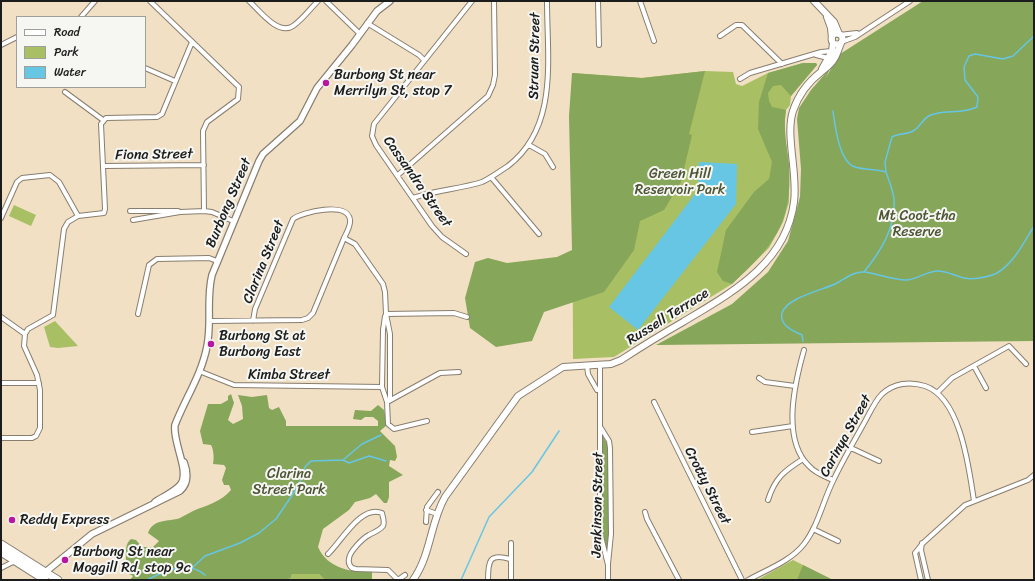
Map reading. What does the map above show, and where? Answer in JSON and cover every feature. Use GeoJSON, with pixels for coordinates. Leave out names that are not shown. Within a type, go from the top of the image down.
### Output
{"type":"FeatureCollection","features":[{"type":"Feature","properties":{"kind":"highway"},"geometry":{"type":"LineString","coordinates":[[1,544],[43,576]]}},
{"type":"Feature","properties":{"kind":"highway"},"geometry":{"type":"LineString","coordinates":[[1,552],[43,576],[58,580]]}},
{"type":"Feature","properties":{"kind":"main road"},"geometry":{"type":"LineString","coordinates":[[814,1],[834,23],[842,39],[841,43],[836,45],[832,41],[834,35],[839,35]]}},
{"type":"Feature","properties":{"kind":"main road","name":"Russell Terrace"},"geometry":{"type":"LineString","coordinates":[[826,13],[835,52]]}},
{"type":"Feature","properties":{"kind":"main road","name":"Russell Terrace"},"geometry":{"type":"LineString","coordinates":[[820,72],[829,66],[841,43]]}},
{"type":"Feature","properties":{"kind":"main road"},"geometry":{"type":"LineString","coordinates":[[828,58],[832,58],[835,52]]}},
{"type":"Feature","properties":{"kind":"main road","name":"Russell Terrace"},"geometry":{"type":"LineString","coordinates":[[413,580],[422,565],[437,514],[451,488],[515,399],[563,367],[611,364],[621,360],[728,295],[756,273],[772,256],[786,230],[794,203],[795,177],[790,129],[792,113],[800,95],[820,72],[828,58]]}},
{"type":"Feature","properties":{"kind":"street"},"geometry":{"type":"LineString","coordinates":[[82,16],[95,1]]}},
{"type":"Feature","properties":{"kind":"street"},"geometry":{"type":"LineString","coordinates":[[150,1],[239,87],[238,99],[207,122],[203,131],[204,211]]}},
{"type":"Feature","properties":{"kind":"street"},"geometry":{"type":"LineString","coordinates":[[250,1],[276,26],[285,28],[292,27],[318,1]]}},
{"type":"Feature","properties":{"kind":"street"},"geometry":{"type":"LineString","coordinates":[[326,1],[360,34]]}},
{"type":"Feature","properties":{"kind":"street","name":"Burbong Street"},"geometry":{"type":"LineString","coordinates":[[43,576],[92,534],[155,502],[178,488],[182,483],[183,474],[180,453],[174,433],[175,425],[199,371],[207,347],[209,288],[217,261],[233,221],[261,158],[300,121],[317,88],[377,11],[390,1]]}},
{"type":"Feature","properties":{"kind":"street","name":"Cassandra Street"},"geometry":{"type":"LineString","coordinates":[[466,254],[442,238],[376,145],[372,136],[374,124],[472,1]]}},
{"type":"Feature","properties":{"kind":"street"},"geometry":{"type":"LineString","coordinates":[[398,175],[488,96],[493,85],[495,75],[494,1]]}},
{"type":"Feature","properties":{"kind":"street","name":"Struan Street"},"geometry":{"type":"LineString","coordinates":[[413,198],[470,185],[491,177],[514,161],[529,145],[541,123],[546,100],[547,1]]}},
{"type":"Feature","properties":{"kind":"street"},"geometry":{"type":"LineString","coordinates":[[598,1],[598,45]]}},
{"type":"Feature","properties":{"kind":"street"},"geometry":{"type":"LineString","coordinates":[[640,1],[654,40]]}},
{"type":"Feature","properties":{"kind":"street"},"geometry":{"type":"LineString","coordinates":[[841,43],[860,33],[910,1]]}},
{"type":"Feature","properties":{"kind":"street"},"geometry":{"type":"LineString","coordinates":[[367,23],[419,55],[424,60]]}},
{"type":"Feature","properties":{"kind":"street"},"geometry":{"type":"LineString","coordinates":[[720,36],[736,25],[742,26],[782,64]]}},
{"type":"Feature","properties":{"kind":"street"},"geometry":{"type":"LineString","coordinates":[[839,35],[860,33]]}},
{"type":"Feature","properties":{"kind":"street"},"geometry":{"type":"LineString","coordinates":[[1,45],[16,38]]}},
{"type":"Feature","properties":{"kind":"street"},"geometry":{"type":"LineString","coordinates":[[103,120],[106,118],[157,118],[162,114],[174,81],[192,42]]}},
{"type":"Feature","properties":{"kind":"street"},"geometry":{"type":"LineString","coordinates":[[740,79],[748,74],[782,64],[815,55],[835,52]]}},
{"type":"Feature","properties":{"kind":"street"},"geometry":{"type":"LineString","coordinates":[[815,55],[828,58]]}},
{"type":"Feature","properties":{"kind":"street"},"geometry":{"type":"LineString","coordinates":[[146,68],[174,81]]}},
{"type":"Feature","properties":{"kind":"street"},"geometry":{"type":"LineString","coordinates":[[65,92],[103,120]]}},
{"type":"Feature","properties":{"kind":"street"},"geometry":{"type":"LineString","coordinates":[[1,438],[32,438],[39,432],[41,424],[39,382],[24,346],[25,334],[28,329],[53,315],[64,229],[68,222],[78,216],[104,213],[104,166],[101,124],[103,120]]}},
{"type":"Feature","properties":{"kind":"street"},"geometry":{"type":"LineString","coordinates":[[529,145],[545,154],[553,167]]}},
{"type":"Feature","properties":{"kind":"street","name":"Fiona Street"},"geometry":{"type":"LineString","coordinates":[[104,166],[204,165]]}},
{"type":"Feature","properties":{"kind":"street"},"geometry":{"type":"LineString","coordinates":[[1,218],[17,182],[22,178],[50,175],[60,182],[78,216]]}},
{"type":"Feature","properties":{"kind":"street"},"geometry":{"type":"LineString","coordinates":[[491,177],[539,234]]}},
{"type":"Feature","properties":{"kind":"street","name":"Clarina Street"},"geometry":{"type":"LineString","coordinates":[[253,321],[256,309],[294,218],[331,208],[341,210],[348,214],[351,220],[344,238]]}},
{"type":"Feature","properties":{"kind":"street"},"geometry":{"type":"LineString","coordinates":[[130,211],[169,210],[185,212]]}},
{"type":"Feature","properties":{"kind":"street"},"geometry":{"type":"LineString","coordinates":[[133,220],[185,212],[204,211],[213,212],[233,221]]}},
{"type":"Feature","properties":{"kind":"street"},"geometry":{"type":"LineString","coordinates":[[209,321],[302,320],[311,316],[344,238],[355,244],[384,286],[386,314],[390,334],[387,420],[391,428],[395,429],[427,421]]}},
{"type":"Feature","properties":{"kind":"street"},"geometry":{"type":"LineString","coordinates":[[138,314],[149,265],[152,261],[157,259],[207,258],[217,261]]}},
{"type":"Feature","properties":{"kind":"street"},"geometry":{"type":"LineString","coordinates":[[386,314],[454,313],[467,317]]}},
{"type":"Feature","properties":{"kind":"street"},"geometry":{"type":"LineString","coordinates":[[386,314],[383,330],[382,386],[388,401]]}},
{"type":"Feature","properties":{"kind":"street"},"geometry":{"type":"LineString","coordinates":[[1,317],[25,334]]}},
{"type":"Feature","properties":{"kind":"street"},"geometry":{"type":"LineString","coordinates":[[937,393],[949,380],[1009,346],[1026,364]]}},
{"type":"Feature","properties":{"kind":"street"},"geometry":{"type":"LineString","coordinates":[[804,350],[795,386],[793,426],[795,444],[803,459],[812,469],[833,480]]}},
{"type":"Feature","properties":{"kind":"street","name":"Jenkinson Street"},"geometry":{"type":"LineString","coordinates":[[587,365],[588,374],[596,387],[600,400]]}},
{"type":"Feature","properties":{"kind":"street","name":"Jenkinson Street"},"geometry":{"type":"LineString","coordinates":[[600,365],[600,536],[608,565]]}},
{"type":"Feature","properties":{"kind":"street"},"geometry":{"type":"LineString","coordinates":[[974,366],[986,388]]}},
{"type":"Feature","properties":{"kind":"street","name":"Kimba Street"},"geometry":{"type":"LineString","coordinates":[[199,371],[234,385],[382,386]]}},
{"type":"Feature","properties":{"kind":"street"},"geometry":{"type":"LineString","coordinates":[[388,401],[440,373],[459,372]]}},
{"type":"Feature","properties":{"kind":"street"},"geometry":{"type":"LineString","coordinates":[[759,378],[764,382],[795,386]]}},
{"type":"Feature","properties":{"kind":"street"},"geometry":{"type":"LineString","coordinates":[[1,383],[39,382]]}},
{"type":"Feature","properties":{"kind":"street","name":"Carinya Street"},"geometry":{"type":"LineString","coordinates":[[748,580],[797,552],[804,545],[813,529],[833,480],[876,402],[886,391],[900,384],[909,383],[926,386],[937,393],[948,408],[959,429],[974,501]]}},
{"type":"Feature","properties":{"kind":"street","name":"Crotty Street"},"geometry":{"type":"LineString","coordinates":[[654,402],[742,580]]}},
{"type":"Feature","properties":{"kind":"street","name":"Jenkinson Street"},"geometry":{"type":"LineString","coordinates":[[600,424],[610,448],[611,534],[608,580]]}},
{"type":"Feature","properties":{"kind":"street"},"geometry":{"type":"LineString","coordinates":[[752,432],[793,426]]}},
{"type":"Feature","properties":{"kind":"street"},"geometry":{"type":"LineString","coordinates":[[851,448],[879,461]]}},
{"type":"Feature","properties":{"kind":"street"},"geometry":{"type":"LineString","coordinates":[[768,500],[778,478],[786,470],[803,459]]}},
{"type":"Feature","properties":{"kind":"street"},"geometry":{"type":"LineString","coordinates":[[921,580],[915,553],[923,543],[961,508],[974,501],[1028,480],[1034,475]]}},
{"type":"Feature","properties":{"kind":"street"},"geometry":{"type":"LineString","coordinates":[[426,522],[426,510],[438,492]]}},
{"type":"Feature","properties":{"kind":"street"},"geometry":{"type":"LineString","coordinates":[[426,510],[437,514]]}},
{"type":"Feature","properties":{"kind":"street"},"geometry":{"type":"LineString","coordinates":[[328,554],[336,547],[340,538],[365,514],[376,511],[382,513],[384,521],[383,526],[377,531],[368,535],[351,554],[349,559],[350,565],[352,568],[356,569],[388,570],[398,580],[405,575]]}},
{"type":"Feature","properties":{"kind":"street"},"geometry":{"type":"LineString","coordinates":[[645,512],[647,519],[679,580]]}},
{"type":"Feature","properties":{"kind":"street"},"geometry":{"type":"LineString","coordinates":[[813,529],[838,541]]}},
{"type":"Feature","properties":{"kind":"street"},"geometry":{"type":"LineString","coordinates":[[511,543],[511,580]]}},
{"type":"Feature","properties":{"kind":"street"},"geometry":{"type":"LineString","coordinates":[[923,543],[921,550],[928,580]]}},
{"type":"Feature","properties":{"kind":"street"},"geometry":{"type":"LineString","coordinates":[[488,580],[488,565],[491,560],[498,556],[510,559]]}},
{"type":"Feature","properties":{"kind":"street"},"geometry":{"type":"LineString","coordinates":[[1,568],[15,561]]}},
{"type":"Feature","properties":{"kind":"green space","name":"Mt Coot-tha Reserve"},"geometry":{"type":"Polygon","coordinates":[[[923,1],[1034,1],[1034,341],[656,345],[732,304],[768,272],[788,241],[800,197],[801,169],[797,119],[799,108],[811,90],[831,67],[825,79],[840,54],[923,1]]]}},
{"type":"Feature","properties":{"kind":"green space","name":"Green Hill Reservoir Park"},"geometry":{"type":"Polygon","coordinates":[[[803,63],[816,63],[817,65],[791,96],[790,105],[786,110],[784,128],[789,166],[789,202],[783,222],[769,248],[732,284],[614,357],[573,359],[572,73],[642,78],[705,71],[733,72],[736,84],[742,86],[768,73],[803,63]]]}},
{"type":"Feature","properties":{"kind":"green space"},"geometry":{"type":"Polygon","coordinates":[[[803,63],[816,63],[817,65],[791,96],[781,85],[773,86],[768,93],[769,101],[772,107],[786,110],[785,131],[789,165],[789,185],[788,203],[784,219],[769,245],[759,258],[732,284],[723,281],[717,272],[726,230],[754,192],[769,179],[772,162],[758,129],[759,102],[768,73],[803,63]]]}},
{"type":"Feature","properties":{"kind":"green space"},"geometry":{"type":"Polygon","coordinates":[[[705,71],[689,134],[692,135],[681,182],[664,210],[640,221],[634,250],[604,292],[544,312],[532,341],[496,347],[470,328],[465,298],[475,262],[488,258],[507,263],[557,257],[572,250],[569,116],[572,73],[642,78],[705,71]]]}},
{"type":"Feature","properties":{"kind":"green space"},"geometry":{"type":"Polygon","coordinates":[[[14,205],[36,215],[31,226],[9,216],[14,205]]]}},
{"type":"Feature","properties":{"kind":"green space"},"geometry":{"type":"Polygon","coordinates":[[[55,321],[78,346],[58,348],[50,347],[44,327],[55,321]]]}},
{"type":"Feature","properties":{"kind":"green space","name":"Clarina Street Park"},"geometry":{"type":"Polygon","coordinates":[[[231,394],[234,403],[228,420],[233,424],[243,419],[242,406],[238,395],[252,397],[267,395],[269,408],[272,410],[279,407],[286,421],[286,426],[378,426],[378,421],[373,417],[365,417],[361,420],[353,419],[355,410],[371,411],[378,405],[384,410],[387,425],[380,431],[395,446],[397,457],[395,461],[390,460],[389,466],[403,475],[389,482],[389,497],[387,503],[384,503],[376,494],[370,498],[355,502],[349,510],[323,529],[318,547],[322,554],[334,565],[348,570],[372,572],[372,580],[325,580],[319,574],[292,574],[291,578],[286,580],[130,580],[133,576],[126,572],[126,550],[128,542],[131,539],[136,540],[142,547],[153,547],[159,541],[148,533],[150,528],[154,525],[162,521],[180,518],[209,505],[223,498],[231,490],[229,485],[224,485],[222,480],[226,468],[224,465],[213,464],[214,454],[212,447],[211,445],[203,444],[200,431],[208,404],[221,404],[228,400],[228,396],[231,394]]]}},
{"type":"Feature","properties":{"kind":"green space"},"geometry":{"type":"Polygon","coordinates":[[[603,437],[608,445],[609,538],[607,551],[603,533],[603,437]]]}},
{"type":"Feature","properties":{"kind":"green space"},"geometry":{"type":"Polygon","coordinates":[[[793,560],[833,580],[757,580],[793,560]]]}},
{"type":"Feature","properties":{"kind":"green space"},"geometry":{"type":"Polygon","coordinates":[[[803,565],[833,580],[797,580],[803,565]]]}},
{"type":"Feature","properties":{"kind":"green space"},"geometry":{"type":"Polygon","coordinates":[[[292,574],[319,574],[325,580],[286,580],[291,578],[292,574]]]}},
{"type":"Feature","properties":{"kind":"water"},"geometry":{"type":"Polygon","coordinates":[[[699,162],[737,164],[736,204],[638,330],[609,307],[698,190],[699,162]]]}},
{"type":"Feature","properties":{"kind":"waterway"},"geometry":{"type":"LineString","coordinates":[[886,172],[885,162],[892,137],[913,131],[930,115],[977,107],[978,97],[965,80],[964,67],[969,56],[975,54],[1003,59],[1013,56],[1034,36]]}},
{"type":"Feature","properties":{"kind":"waterway"},"geometry":{"type":"LineString","coordinates":[[833,111],[839,142],[845,158],[855,167],[886,172],[894,199],[893,219],[890,229],[876,256],[864,272]]}},
{"type":"Feature","properties":{"kind":"waterway"},"geometry":{"type":"LineString","coordinates":[[803,341],[802,335],[788,327],[783,321],[782,317],[785,307],[798,298],[831,286],[847,277],[861,272],[906,280],[914,279],[934,271],[945,272],[968,279],[990,276],[997,273],[1009,264],[1034,226]]}},
{"type":"Feature","properties":{"kind":"waterway"},"geometry":{"type":"LineString","coordinates":[[461,580],[489,517],[532,472],[559,431]]}},
{"type":"Feature","properties":{"kind":"waterway"},"geometry":{"type":"LineString","coordinates":[[192,568],[205,556],[240,543],[259,533],[276,519],[299,485],[305,467],[311,461],[343,460],[362,444],[381,435]]}},
{"type":"Feature","properties":{"kind":"waterway"},"geometry":{"type":"LineString","coordinates":[[343,460],[349,463],[369,456],[386,461]]}},
{"type":"Feature","properties":{"kind":"waterway"},"geometry":{"type":"LineString","coordinates":[[147,580],[176,568],[191,568],[205,575]]}},
{"type":"Feature","properties":{"kind":"place","name":"Burbong St near Merrilyn St, stop 7"},"geometry":{"type":"Point","coordinates":[326,83]}},
{"type":"Feature","properties":{"kind":"place","name":"Burbong St at Burbong East"},"geometry":{"type":"Point","coordinates":[211,344]}},
{"type":"Feature","properties":{"kind":"place","name":"Reddy Express"},"geometry":{"type":"Point","coordinates":[12,520]}},
{"type":"Feature","properties":{"kind":"place","name":"Burbong St near Moggill Rd, stop 9c"},"geometry":{"type":"Point","coordinates":[65,560]}}]}
